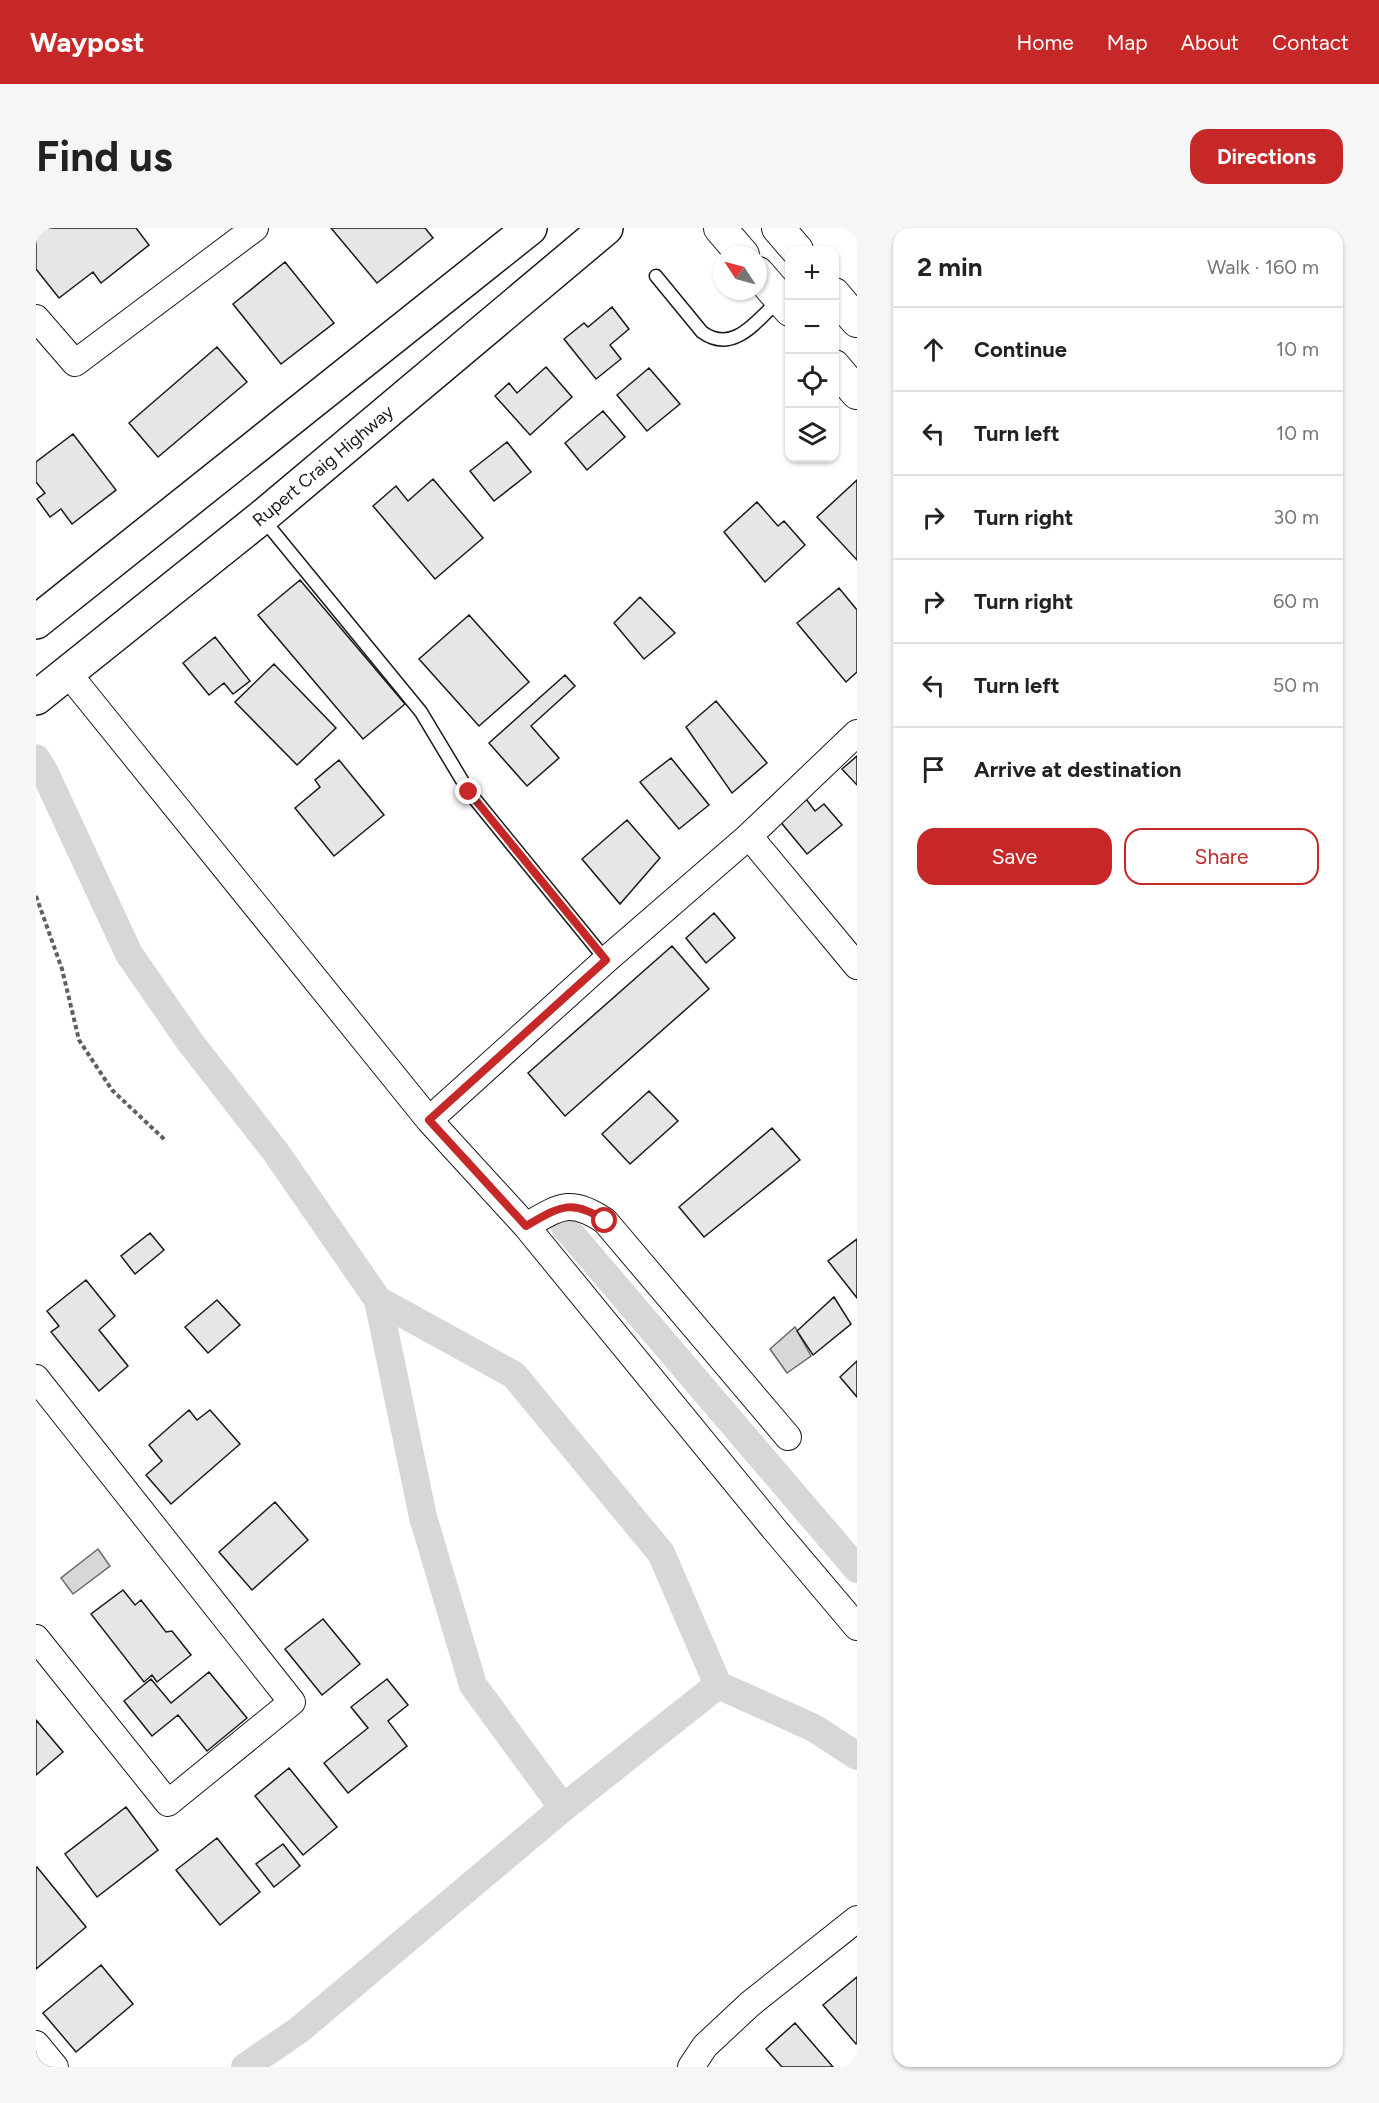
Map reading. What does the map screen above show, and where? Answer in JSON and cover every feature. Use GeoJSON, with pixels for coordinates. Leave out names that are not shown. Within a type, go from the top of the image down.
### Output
{"type":"FeatureCollection","features":[{"type":"Feature","properties":{"kind":"main road"},"geometry":{"type":"LineString","coordinates":[[36,622],[530,228]]}},
{"type":"Feature","properties":{"kind":"main road","name":"Rupert Craig Highway"},"geometry":{"type":"LineString","coordinates":[[52,684],[262,518],[606,228]]}},
{"type":"Feature","properties":{"kind":"street"},"geometry":{"type":"LineString","coordinates":[[36,318],[75,363],[255,228]]}},
{"type":"Feature","properties":{"kind":"street"},"geometry":{"type":"LineString","coordinates":[[720,228],[735,246]]}},
{"type":"Feature","properties":{"kind":"street"},"geometry":{"type":"LineString","coordinates":[[778,228],[794,246]]}},
{"type":"Feature","properties":{"kind":"street"},"geometry":{"type":"LineString","coordinates":[[767,283],[785,304]]}},
{"type":"Feature","properties":{"kind":"street"},"geometry":{"type":"LineString","coordinates":[[839,300],[857,321]]}},
{"type":"Feature","properties":{"kind":"street"},"geometry":{"type":"LineString","coordinates":[[839,372],[857,393]]}},
{"type":"Feature","properties":{"kind":"street"},"geometry":{"type":"LineString","coordinates":[[52,684],[429,1120],[526,1226],[767,1521],[857,1627]]}},
{"type":"Feature","properties":{"kind":"street"},"geometry":{"type":"LineString","coordinates":[[429,1120],[606,960],[749,836],[857,733]]}},
{"type":"Feature","properties":{"kind":"street"},"geometry":{"type":"LineString","coordinates":[[749,836],[857,966]]}},
{"type":"Feature","properties":{"kind":"street"},"geometry":{"type":"LineString","coordinates":[[526,1226],[559,1207],[582,1209],[605,1221],[789,1437]]}},
{"type":"Feature","properties":{"kind":"street"},"geometry":{"type":"LineString","coordinates":[[36,1378],[292,1702],[168,1803],[36,1638]]}},
{"type":"Feature","properties":{"kind":"street"},"geometry":{"type":"LineString","coordinates":[[691,2067],[705,2046],[750,2004],[857,1918]]}},
{"type":"Feature","properties":{"kind":"street"},"geometry":{"type":"LineString","coordinates":[[36,2044],[55,2067]]}},
{"type":"Feature","properties":{"kind":"lane"},"geometry":{"type":"LineString","coordinates":[[656,276],[702,332],[720,341],[739,336],[785,304]]}},
{"type":"Feature","properties":{"kind":"lane"},"geometry":{"type":"LineString","coordinates":[[262,518],[421,712],[469,792],[606,960]]}},
{"type":"Feature","properties":{"kind":"path"},"geometry":{"type":"LineString","coordinates":[[36,896],[62,969],[79,1040],[112,1090],[165,1140]]}},
{"type":"Feature","properties":{"kind":"shaded area"},"geometry":{"type":"Polygon","coordinates":[[[795,1327],[811,1356],[787,1373],[770,1349],[795,1327]]]}},
{"type":"Feature","properties":{"kind":"shaded area"},"geometry":{"type":"Polygon","coordinates":[[[98,1549],[110,1566],[73,1594],[61,1578],[98,1549]]]}},
{"type":"Feature","properties":{"kind":"building"},"geometry":{"type":"Polygon","coordinates":[[[42,228],[136,228],[149,245],[101,283],[93,272],[59,298],[36,269],[36,233],[42,228]]]}},
{"type":"Feature","properties":{"kind":"building"},"geometry":{"type":"Polygon","coordinates":[[[331,228],[425,228],[433,238],[377,283],[331,228]]]}},
{"type":"Feature","properties":{"kind":"building"},"geometry":{"type":"Polygon","coordinates":[[[285,262],[334,323],[281,364],[233,304],[285,262]]]}},
{"type":"Feature","properties":{"kind":"building"},"geometry":{"type":"Polygon","coordinates":[[[612,307],[629,329],[610,345],[621,359],[596,379],[564,339],[584,323],[588,327],[612,307]]]}},
{"type":"Feature","properties":{"kind":"building"},"geometry":{"type":"Polygon","coordinates":[[[217,347],[247,382],[158,457],[129,423],[217,347]]]}},
{"type":"Feature","properties":{"kind":"building"},"geometry":{"type":"Polygon","coordinates":[[[546,367],[572,397],[530,435],[495,396],[509,383],[517,393],[546,367]]]}},
{"type":"Feature","properties":{"kind":"building"},"geometry":{"type":"Polygon","coordinates":[[[649,368],[680,404],[647,431],[617,395],[649,368]]]}},
{"type":"Feature","properties":{"kind":"building"},"geometry":{"type":"Polygon","coordinates":[[[603,411],[625,437],[587,470],[565,443],[603,411]]]}},
{"type":"Feature","properties":{"kind":"building"},"geometry":{"type":"Polygon","coordinates":[[[73,434],[116,490],[72,524],[61,509],[50,517],[37,499],[45,493],[36,482],[36,462],[73,434]]]}},
{"type":"Feature","properties":{"kind":"building"},"geometry":{"type":"Polygon","coordinates":[[[507,442],[531,472],[494,501],[470,471],[507,442]]]}},
{"type":"Feature","properties":{"kind":"building"},"geometry":{"type":"Polygon","coordinates":[[[433,479],[483,538],[435,579],[373,506],[396,486],[408,501],[433,479]]]}},
{"type":"Feature","properties":{"kind":"building"},"geometry":{"type":"Polygon","coordinates":[[[857,480],[857,560],[817,517],[857,480]]]}},
{"type":"Feature","properties":{"kind":"building"},"geometry":{"type":"Polygon","coordinates":[[[757,502],[778,526],[784,521],[805,545],[765,582],[724,532],[757,502]]]}},
{"type":"Feature","properties":{"kind":"building"},"geometry":{"type":"Polygon","coordinates":[[[300,580],[405,704],[363,739],[258,615],[300,580]]]}},
{"type":"Feature","properties":{"kind":"building"},"geometry":{"type":"Polygon","coordinates":[[[839,588],[857,610],[857,672],[846,682],[797,623],[839,588]]]}},
{"type":"Feature","properties":{"kind":"building"},"geometry":{"type":"Polygon","coordinates":[[[640,597],[675,633],[644,659],[614,623],[640,597]]]}},
{"type":"Feature","properties":{"kind":"building"},"geometry":{"type":"Polygon","coordinates":[[[469,615],[529,682],[479,726],[419,659],[469,615]]]}},
{"type":"Feature","properties":{"kind":"building"},"geometry":{"type":"Polygon","coordinates":[[[215,637],[250,681],[233,694],[224,683],[209,695],[183,663],[215,637]]]}},
{"type":"Feature","properties":{"kind":"building"},"geometry":{"type":"Polygon","coordinates":[[[274,664],[336,728],[297,765],[235,702],[274,664]]]}},
{"type":"Feature","properties":{"kind":"building"},"geometry":{"type":"Polygon","coordinates":[[[565,675],[575,686],[531,726],[559,758],[527,786],[489,743],[565,675]]]}},
{"type":"Feature","properties":{"kind":"building"},"geometry":{"type":"Polygon","coordinates":[[[716,701],[767,763],[732,793],[686,727],[716,701]]]}},
{"type":"Feature","properties":{"kind":"building"},"geometry":{"type":"Polygon","coordinates":[[[857,756],[857,785],[842,769],[857,756]]]}},
{"type":"Feature","properties":{"kind":"building"},"geometry":{"type":"Polygon","coordinates":[[[671,758],[709,805],[679,829],[640,782],[671,758]]]}},
{"type":"Feature","properties":{"kind":"building"},"geometry":{"type":"Polygon","coordinates":[[[339,760],[384,815],[334,856],[295,808],[320,787],[315,780],[339,760]]]}},
{"type":"Feature","properties":{"kind":"building"},"geometry":{"type":"Polygon","coordinates":[[[806,799],[815,811],[824,804],[842,825],[807,854],[779,820],[806,799]]]}},
{"type":"Feature","properties":{"kind":"building"},"geometry":{"type":"Polygon","coordinates":[[[627,820],[660,858],[620,904],[582,859],[627,820]]]}},
{"type":"Feature","properties":{"kind":"building"},"geometry":{"type":"Polygon","coordinates":[[[714,913],[735,938],[706,963],[686,938],[714,913]]]}},
{"type":"Feature","properties":{"kind":"building"},"geometry":{"type":"Polygon","coordinates":[[[672,946],[709,989],[565,1116],[528,1073],[672,946]]]}},
{"type":"Feature","properties":{"kind":"building"},"geometry":{"type":"Polygon","coordinates":[[[649,1091],[678,1121],[630,1164],[602,1134],[649,1091]]]}},
{"type":"Feature","properties":{"kind":"building"},"geometry":{"type":"Polygon","coordinates":[[[772,1128],[800,1160],[704,1237],[679,1207],[772,1128]]]}},
{"type":"Feature","properties":{"kind":"building"},"geometry":{"type":"Polygon","coordinates":[[[150,1233],[164,1250],[135,1274],[121,1256],[150,1233]]]}},
{"type":"Feature","properties":{"kind":"building"},"geometry":{"type":"Polygon","coordinates":[[[857,1239],[857,1298],[828,1261],[857,1239]]]}},
{"type":"Feature","properties":{"kind":"building"},"geometry":{"type":"Polygon","coordinates":[[[86,1280],[115,1316],[99,1330],[128,1366],[99,1391],[51,1332],[59,1326],[47,1311],[86,1280]]]}},
{"type":"Feature","properties":{"kind":"building"},"geometry":{"type":"Polygon","coordinates":[[[834,1297],[851,1324],[813,1355],[797,1331],[834,1297]]]}},
{"type":"Feature","properties":{"kind":"building"},"geometry":{"type":"Polygon","coordinates":[[[217,1300],[240,1325],[208,1353],[185,1327],[217,1300]]]}},
{"type":"Feature","properties":{"kind":"building"},"geometry":{"type":"Polygon","coordinates":[[[857,1361],[857,1397],[840,1377],[857,1361]]]}},
{"type":"Feature","properties":{"kind":"building"},"geometry":{"type":"Polygon","coordinates":[[[189,1410],[197,1420],[210,1410],[240,1444],[171,1504],[146,1475],[162,1461],[149,1445],[189,1410]]]}},
{"type":"Feature","properties":{"kind":"building"},"geometry":{"type":"Polygon","coordinates":[[[275,1502],[308,1540],[252,1590],[219,1552],[275,1502]]]}},
{"type":"Feature","properties":{"kind":"building"},"geometry":{"type":"Polygon","coordinates":[[[123,1590],[135,1605],[141,1600],[166,1632],[172,1631],[191,1655],[157,1682],[152,1675],[144,1682],[91,1614],[123,1590]]]}},
{"type":"Feature","properties":{"kind":"building"},"geometry":{"type":"Polygon","coordinates":[[[323,1619],[360,1664],[322,1695],[285,1649],[323,1619]]]}},
{"type":"Feature","properties":{"kind":"building"},"geometry":{"type":"Polygon","coordinates":[[[209,1672],[247,1718],[207,1751],[178,1715],[152,1736],[124,1701],[151,1679],[171,1703],[209,1672]]]}},
{"type":"Feature","properties":{"kind":"building"},"geometry":{"type":"Polygon","coordinates":[[[387,1679],[408,1705],[388,1721],[407,1746],[348,1793],[324,1763],[368,1728],[351,1707],[387,1679]]]}},
{"type":"Feature","properties":{"kind":"building"},"geometry":{"type":"Polygon","coordinates":[[[36,1720],[63,1752],[36,1775],[36,1720]]]}},
{"type":"Feature","properties":{"kind":"building"},"geometry":{"type":"Polygon","coordinates":[[[289,1768],[337,1827],[303,1855],[255,1796],[289,1768]]]}},
{"type":"Feature","properties":{"kind":"building"},"geometry":{"type":"Polygon","coordinates":[[[126,1807],[158,1850],[97,1897],[65,1854],[126,1807]]]}},
{"type":"Feature","properties":{"kind":"building"},"geometry":{"type":"Polygon","coordinates":[[[217,1838],[260,1892],[220,1925],[176,1870],[217,1838]]]}},
{"type":"Feature","properties":{"kind":"building"},"geometry":{"type":"Polygon","coordinates":[[[283,1844],[300,1866],[274,1887],[256,1864],[283,1844]]]}},
{"type":"Feature","properties":{"kind":"building"},"geometry":{"type":"Polygon","coordinates":[[[36,1868],[86,1927],[36,1969],[36,1868]]]}},
{"type":"Feature","properties":{"kind":"building"},"geometry":{"type":"Polygon","coordinates":[[[101,1965],[133,2004],[76,2052],[43,2013],[101,1965]]]}},
{"type":"Feature","properties":{"kind":"building"},"geometry":{"type":"Polygon","coordinates":[[[857,1977],[857,2043],[856,2044],[823,2005],[857,1977]]]}},
{"type":"Feature","properties":{"kind":"building"},"geometry":{"type":"Polygon","coordinates":[[[795,2023],[833,2067],[782,2067],[766,2049],[795,2023]]]}},
{"type":"Feature","properties":{"kind":"waterway"},"geometry":{"type":"LineString","coordinates":[[36,758],[129,954],[190,1042],[275,1151],[378,1300],[423,1517],[473,1685],[563,1808]]}},
{"type":"Feature","properties":{"kind":"waterway"},"geometry":{"type":"LineString","coordinates":[[565,1227],[857,1569]]}},
{"type":"Feature","properties":{"kind":"waterway"},"geometry":{"type":"LineString","coordinates":[[378,1300],[514,1375],[661,1553],[718,1685],[814,1728],[857,1756]]}},
{"type":"Feature","properties":{"kind":"waterway"},"geometry":{"type":"LineString","coordinates":[[245,2067],[299,2030],[563,1808],[718,1685]]}},
{"type":"Feature","properties":{"kind":"route"},"geometry":{"type":"LineString","coordinates":[[469,792],[606,960],[429,1120],[526,1226],[559,1207],[582,1209],[605,1221]]}}]}
